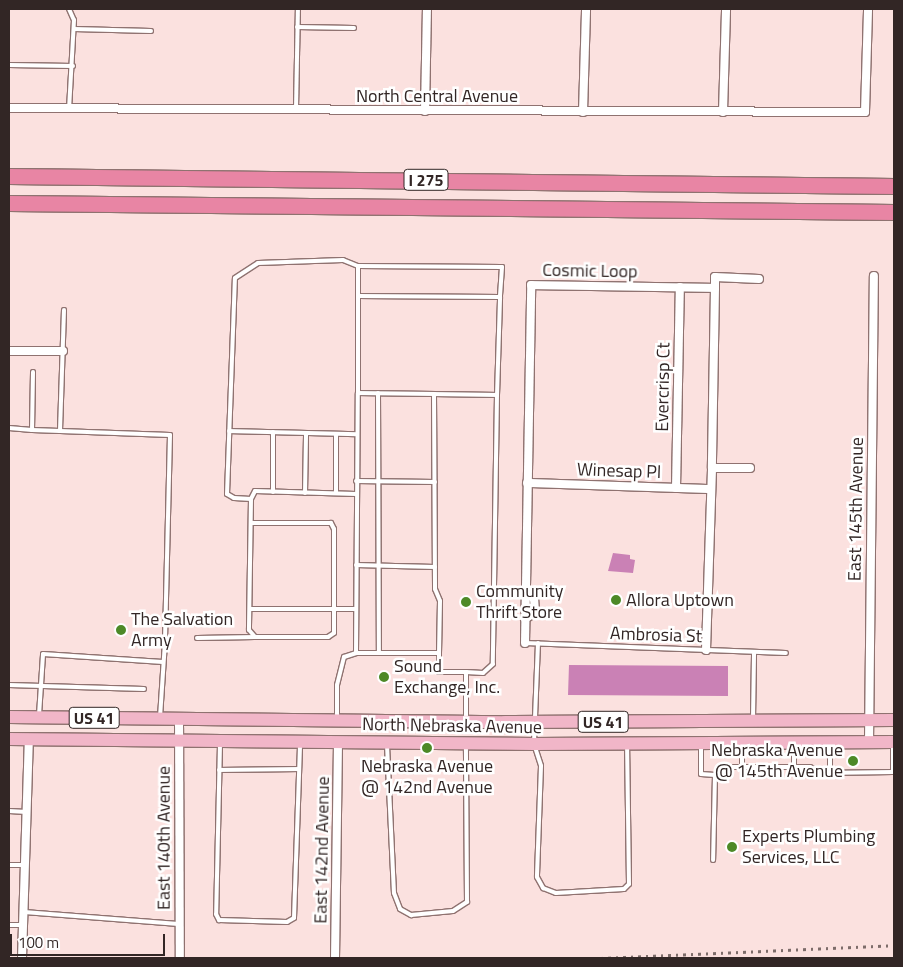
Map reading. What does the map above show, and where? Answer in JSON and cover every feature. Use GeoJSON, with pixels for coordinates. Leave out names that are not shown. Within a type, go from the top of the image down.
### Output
{"type":"FeatureCollection","features":[{"type":"Feature","properties":{"kind":"highway","name":"I 275"},"geometry":{"type":"LineString","coordinates":[[9,176],[894,186]]}},
{"type":"Feature","properties":{"kind":"highway","name":"I 275"},"geometry":{"type":"LineString","coordinates":[[9,203],[894,212]]}},
{"type":"Feature","properties":{"kind":"main road","name":"North Nebraska Avenue"},"geometry":{"type":"LineString","coordinates":[[9,717],[466,722],[894,720]]}},
{"type":"Feature","properties":{"kind":"main road"},"geometry":{"type":"LineString","coordinates":[[159,740],[160,718]]}},
{"type":"Feature","properties":{"kind":"main road"},"geometry":{"type":"LineString","coordinates":[[321,720],[332,727],[338,742]]}},
{"type":"Feature","properties":{"kind":"main road","name":"North Nebraska Avenue"},"geometry":{"type":"LineString","coordinates":[[9,739],[466,744],[894,742]]}},
{"type":"Feature","properties":{"kind":"street"},"geometry":{"type":"LineString","coordinates":[[425,111],[427,9]]}},
{"type":"Feature","properties":{"kind":"street"},"geometry":{"type":"LineString","coordinates":[[583,112],[586,9]]}},
{"type":"Feature","properties":{"kind":"street"},"geometry":{"type":"LineString","coordinates":[[723,112],[726,9]]}},
{"type":"Feature","properties":{"kind":"street","name":"North Central Avenue"},"geometry":{"type":"LineString","coordinates":[[9,108],[865,112],[868,9]]}},
{"type":"Feature","properties":{"kind":"street","name":"East 145th Avenue"},"geometry":{"type":"LineString","coordinates":[[869,742],[874,276]]}},
{"type":"Feature","properties":{"kind":"street"},"geometry":{"type":"LineString","coordinates":[[706,650],[712,468],[715,277],[759,279]]}},
{"type":"Feature","properties":{"kind":"street","name":"Cosmic Loop"},"geometry":{"type":"LineString","coordinates":[[524,643],[525,619],[534,612],[534,599],[525,591],[531,285],[715,288]]}},
{"type":"Feature","properties":{"kind":"street","name":"Evercrisp Ct"},"geometry":{"type":"LineString","coordinates":[[676,488],[680,287]]}},
{"type":"Feature","properties":{"kind":"street"},"geometry":{"type":"LineString","coordinates":[[9,351],[63,351]]}},
{"type":"Feature","properties":{"kind":"street"},"geometry":{"type":"LineString","coordinates":[[712,468],[750,468]]}},
{"type":"Feature","properties":{"kind":"street","name":"Winesap Pl"},"geometry":{"type":"LineString","coordinates":[[527,483],[711,489]]}},
{"type":"Feature","properties":{"kind":"street","name":"East 140th Avenue"},"geometry":{"type":"LineString","coordinates":[[179,718],[180,958]]}},
{"type":"Feature","properties":{"kind":"street"},"geometry":{"type":"LineString","coordinates":[[22,958],[29,740]]}},
{"type":"Feature","properties":{"kind":"street","name":"East 142nd Avenue"},"geometry":{"type":"LineString","coordinates":[[335,958],[338,742]]}},
{"type":"Feature","properties":{"kind":"lane"},"geometry":{"type":"LineString","coordinates":[[69,9],[74,20],[73,66],[69,109]]}},
{"type":"Feature","properties":{"kind":"lane"},"geometry":{"type":"LineString","coordinates":[[296,110],[298,9]]}},
{"type":"Feature","properties":{"kind":"lane"},"geometry":{"type":"LineString","coordinates":[[297,27],[354,28]]}},
{"type":"Feature","properties":{"kind":"lane"},"geometry":{"type":"LineString","coordinates":[[74,28],[151,31]]}},
{"type":"Feature","properties":{"kind":"lane"},"geometry":{"type":"LineString","coordinates":[[9,65],[73,66]]}},
{"type":"Feature","properties":{"kind":"lane"},"geometry":{"type":"LineString","coordinates":[[251,500],[234,498],[227,494],[235,278],[258,263],[343,260],[358,266],[502,267],[497,395],[492,664],[483,673],[439,672],[440,601],[436,589],[435,567],[434,394]]}},
{"type":"Feature","properties":{"kind":"lane"},"geometry":{"type":"LineString","coordinates":[[356,653],[358,266]]}},
{"type":"Feature","properties":{"kind":"lane"},"geometry":{"type":"LineString","coordinates":[[358,296],[500,297]]}},
{"type":"Feature","properties":{"kind":"lane"},"geometry":{"type":"LineString","coordinates":[[60,431],[64,310]]}},
{"type":"Feature","properties":{"kind":"lane"},"geometry":{"type":"LineString","coordinates":[[32,430],[33,372]]}},
{"type":"Feature","properties":{"kind":"lane"},"geometry":{"type":"LineString","coordinates":[[358,393],[497,395]]}},
{"type":"Feature","properties":{"kind":"lane"},"geometry":{"type":"LineString","coordinates":[[378,393],[379,653]]}},
{"type":"Feature","properties":{"kind":"lane"},"geometry":{"type":"LineString","coordinates":[[9,428],[170,435],[160,718]]}},
{"type":"Feature","properties":{"kind":"lane"},"geometry":{"type":"LineString","coordinates":[[229,431],[356,434]]}},
{"type":"Feature","properties":{"kind":"lane"},"geometry":{"type":"LineString","coordinates":[[273,492],[274,432]]}},
{"type":"Feature","properties":{"kind":"lane"},"geometry":{"type":"LineString","coordinates":[[305,492],[306,433]]}},
{"type":"Feature","properties":{"kind":"lane"},"geometry":{"type":"LineString","coordinates":[[336,434],[336,493]]}},
{"type":"Feature","properties":{"kind":"lane"},"geometry":{"type":"LineString","coordinates":[[356,481],[435,482]]}},
{"type":"Feature","properties":{"kind":"lane"},"geometry":{"type":"LineString","coordinates":[[255,637],[249,630],[251,500],[255,492],[356,494]]}},
{"type":"Feature","properties":{"kind":"lane"},"geometry":{"type":"LineString","coordinates":[[197,638],[328,638],[334,633],[334,529],[331,523],[251,523]]}},
{"type":"Feature","properties":{"kind":"lane"},"geometry":{"type":"LineString","coordinates":[[356,565],[435,567]]}},
{"type":"Feature","properties":{"kind":"lane"},"geometry":{"type":"LineString","coordinates":[[250,609],[356,609]]}},
{"type":"Feature","properties":{"kind":"lane","name":"Ambrosia St"},"geometry":{"type":"LineString","coordinates":[[524,643],[786,653]]}},
{"type":"Feature","properties":{"kind":"lane"},"geometry":{"type":"LineString","coordinates":[[538,644],[534,744],[541,766],[537,877],[543,888],[556,893],[624,889],[629,884],[627,744]]}},
{"type":"Feature","properties":{"kind":"lane"},"geometry":{"type":"LineString","coordinates":[[39,717],[42,657],[49,652],[163,662]]}},
{"type":"Feature","properties":{"kind":"lane"},"geometry":{"type":"LineString","coordinates":[[753,721],[754,652]]}},
{"type":"Feature","properties":{"kind":"lane"},"geometry":{"type":"LineString","coordinates":[[337,721],[337,685],[344,656],[356,653],[439,653]]}},
{"type":"Feature","properties":{"kind":"lane"},"geometry":{"type":"LineString","coordinates":[[466,672],[466,722]]}},
{"type":"Feature","properties":{"kind":"lane"},"geometry":{"type":"LineString","coordinates":[[9,685],[144,689]]}},
{"type":"Feature","properties":{"kind":"lane"},"geometry":{"type":"LineString","coordinates":[[220,741],[216,914],[219,920],[287,922],[294,918],[300,742]]}},
{"type":"Feature","properties":{"kind":"lane"},"geometry":{"type":"LineString","coordinates":[[830,742],[830,772]]}},
{"type":"Feature","properties":{"kind":"lane"},"geometry":{"type":"LineString","coordinates":[[730,767],[810,767],[830,772],[894,772],[894,742]]}},
{"type":"Feature","properties":{"kind":"lane"},"geometry":{"type":"LineString","coordinates":[[387,743],[394,893],[400,908],[411,915],[453,910],[467,902],[466,744]]}},
{"type":"Feature","properties":{"kind":"lane"},"geometry":{"type":"LineString","coordinates":[[701,743],[701,774],[715,774],[713,860]]}},
{"type":"Feature","properties":{"kind":"lane"},"geometry":{"type":"LineString","coordinates":[[742,743],[742,767]]}},
{"type":"Feature","properties":{"kind":"lane"},"geometry":{"type":"LineString","coordinates":[[794,743],[794,767]]}},
{"type":"Feature","properties":{"kind":"lane"},"geometry":{"type":"LineString","coordinates":[[220,770],[299,769]]}},
{"type":"Feature","properties":{"kind":"lane"},"geometry":{"type":"LineString","coordinates":[[9,811],[27,812]]}},
{"type":"Feature","properties":{"kind":"lane"},"geometry":{"type":"LineString","coordinates":[[9,865],[25,865]]}},
{"type":"Feature","properties":{"kind":"lane"},"geometry":{"type":"LineString","coordinates":[[24,912],[179,924]]}},
{"type":"Feature","properties":{"kind":"lane"},"geometry":{"type":"LineString","coordinates":[[9,925],[23,925]]}},
{"type":"Feature","properties":{"kind":"shaded area"},"geometry":{"type":"Polygon","coordinates":[[[613,553],[630,555],[630,559],[635,560],[633,573],[608,571],[613,553]]]}},
{"type":"Feature","properties":{"kind":"shaded area"},"geometry":{"type":"Polygon","coordinates":[[[569,665],[728,666],[728,696],[568,695],[569,665]]]}},
{"type":"Feature","properties":{"kind":"railway"},"geometry":{"type":"LineString","coordinates":[[601,958],[894,945]]}},
{"type":"Feature","properties":{"kind":"place","name":"Allora Uptown"},"geometry":{"type":"Point","coordinates":[616,600]}},
{"type":"Feature","properties":{"kind":"place","name":"Community Thrift Store"},"geometry":{"type":"Point","coordinates":[466,602]}},
{"type":"Feature","properties":{"kind":"place","name":"The Salvation Army"},"geometry":{"type":"Point","coordinates":[121,630]}},
{"type":"Feature","properties":{"kind":"place","name":"Sound Exchange, Inc."},"geometry":{"type":"Point","coordinates":[384,677]}},
{"type":"Feature","properties":{"kind":"place","name":"Nebraska Avenue @ 142nd Avenue"},"geometry":{"type":"Point","coordinates":[427,748]}},
{"type":"Feature","properties":{"kind":"place","name":"Nebraska Avenue @ 145th Avenue"},"geometry":{"type":"Point","coordinates":[853,761]}},
{"type":"Feature","properties":{"kind":"place","name":"Experts Plumbing Services, LLC"},"geometry":{"type":"Point","coordinates":[732,847]}}]}
